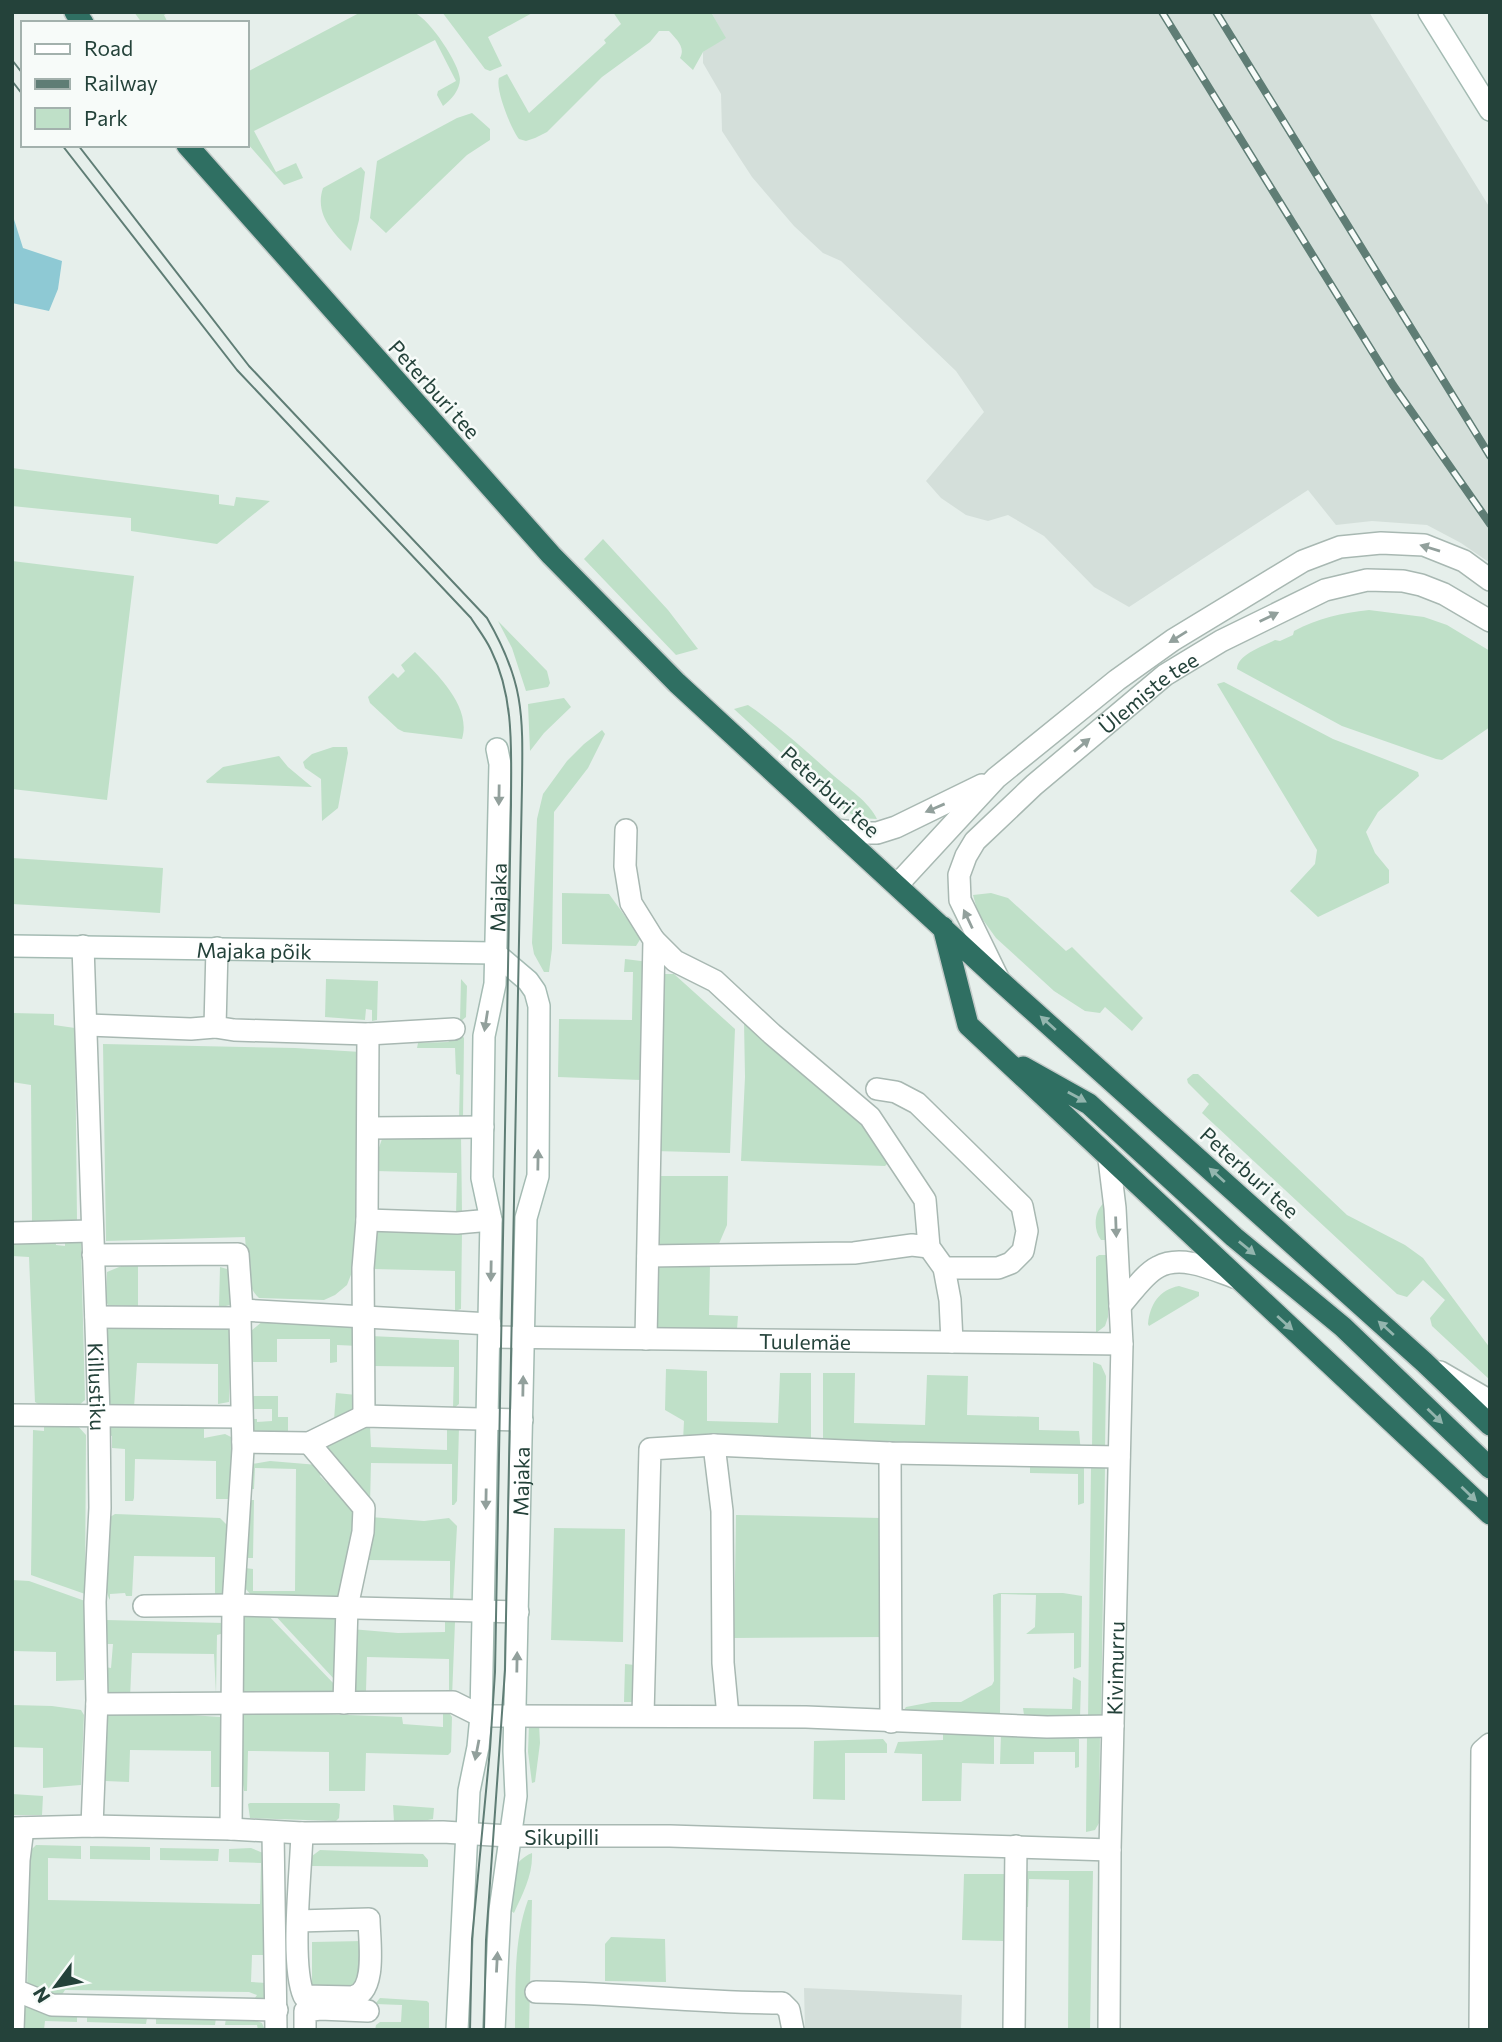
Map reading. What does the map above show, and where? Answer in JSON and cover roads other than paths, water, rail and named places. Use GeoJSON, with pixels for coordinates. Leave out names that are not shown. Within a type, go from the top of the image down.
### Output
{"type":"FeatureCollection","features":[{"type":"Feature","properties":{"kind":"highway","name":"Peterburi tee"},"geometry":{"type":"LineString","coordinates":[[189,147],[551,555],[677,683],[999,980],[1490,1424]]}},
{"type":"Feature","properties":{"kind":"highway"},"geometry":{"type":"LineString","coordinates":[[943,928],[968,1025],[1490,1514]]}},
{"type":"Feature","properties":{"kind":"highway"},"geometry":{"type":"LineString","coordinates":[[996,1053],[1089,1104],[1224,1229],[1343,1327],[1490,1468]]}},
{"type":"Feature","properties":{"kind":"street"},"geometry":{"type":"LineString","coordinates":[[1429,12],[1490,110]]}},
{"type":"Feature","properties":{"kind":"street","name":"Ülemiste tee"},"geometry":{"type":"LineString","coordinates":[[898,884],[996,778],[1128,671],[1173,640],[1303,561],[1340,547],[1381,543],[1424,545],[1464,561],[1490,579]]}},
{"type":"Feature","properties":{"kind":"street","name":"Ülemiste tee"},"geometry":{"type":"LineString","coordinates":[[999,980],[960,900],[959,876],[966,856],[975,841],[1034,785],[1165,676],[1220,641],[1325,590],[1367,580],[1403,581],[1421,585],[1444,594],[1490,621]]}},
{"type":"Feature","properties":{"kind":"street","name":"Majaka"},"geometry":{"type":"LineString","coordinates":[[457,2030],[469,1791],[481,1716],[491,1220],[482,1178],[484,1028],[495,984],[500,764],[497,750]]}},
{"type":"Feature","properties":{"kind":"street","name":"Ülemiste tee"},"geometry":{"type":"LineString","coordinates":[[836,830],[863,834],[896,827],[996,778]]}},
{"type":"Feature","properties":{"kind":"street"},"geometry":{"type":"LineString","coordinates":[[626,830],[625,866],[631,903],[654,940],[675,961],[715,981],[772,1034],[870,1117],[925,1200],[929,1247],[944,1268],[950,1300],[952,1342]]}},
{"type":"Feature","properties":{"kind":"street"},"geometry":{"type":"LineString","coordinates":[[646,1339],[654,940]]}},
{"type":"Feature","properties":{"kind":"street","name":"Majaka põik"},"geometry":{"type":"LineString","coordinates":[[12,946],[495,953]]}},
{"type":"Feature","properties":{"kind":"street","name":"Killustiku"},"geometry":{"type":"LineString","coordinates":[[83,946],[88,1025],[91,1231],[96,1317],[100,1508],[95,1602],[97,1704],[92,1826]]}},
{"type":"Feature","properties":{"kind":"street"},"geometry":{"type":"LineString","coordinates":[[215,1027],[218,948]]}},
{"type":"Feature","properties":{"kind":"street","name":"Majaka"},"geometry":{"type":"LineString","coordinates":[[494,2030],[499,1910],[516,1796],[514,1751],[526,1218],[538,1177],[540,1019],[535,991],[528,981],[495,953]]}},
{"type":"Feature","properties":{"kind":"street"},"geometry":{"type":"LineString","coordinates":[[88,1025],[368,1034],[454,1028]]}},
{"type":"Feature","properties":{"kind":"street"},"geometry":{"type":"LineString","coordinates":[[364,1416],[363,1268],[367,1220],[368,1034]]}},
{"type":"Feature","properties":{"kind":"street"},"geometry":{"type":"LineString","coordinates":[[877,1089],[896,1092],[917,1103],[1022,1206],[1027,1231],[1023,1251],[1011,1263],[998,1268],[944,1268]]}},
{"type":"Feature","properties":{"kind":"street"},"geometry":{"type":"LineString","coordinates":[[368,1128],[483,1126]]}},
{"type":"Feature","properties":{"kind":"street","name":"Kivimurru"},"geometry":{"type":"LineString","coordinates":[[1109,2030],[1110,1850],[1122,1344],[1110,1159]]}},
{"type":"Feature","properties":{"kind":"street"},"geometry":{"type":"LineString","coordinates":[[367,1220],[457,1223],[491,1220]]}},
{"type":"Feature","properties":{"kind":"street"},"geometry":{"type":"LineString","coordinates":[[12,1233],[91,1231]]}},
{"type":"Feature","properties":{"kind":"street"},"geometry":{"type":"LineString","coordinates":[[648,1256],[854,1253],[912,1244],[929,1247]]}},
{"type":"Feature","properties":{"kind":"street"},"geometry":{"type":"LineString","coordinates":[[93,1255],[238,1254],[243,1442],[233,1605],[231,1829]]}},
{"type":"Feature","properties":{"kind":"street"},"geometry":{"type":"LineString","coordinates":[[1120,1306],[1156,1267],[1169,1263],[1194,1263],[1237,1278]]}},
{"type":"Feature","properties":{"kind":"street","name":"Tuulemäe"},"geometry":{"type":"LineString","coordinates":[[96,1317],[241,1314],[365,1317],[490,1331],[524,1338],[1122,1344]]}},
{"type":"Feature","properties":{"kind":"street"},"geometry":{"type":"LineString","coordinates":[[1424,1362],[1490,1401]]}},
{"type":"Feature","properties":{"kind":"street"},"geometry":{"type":"LineString","coordinates":[[12,1415],[241,1417]]}},
{"type":"Feature","properties":{"kind":"street"},"geometry":{"type":"LineString","coordinates":[[243,1442],[309,1443],[364,1416],[522,1420]]}},
{"type":"Feature","properties":{"kind":"street"},"geometry":{"type":"LineString","coordinates":[[309,1443],[363,1508],[362,1532],[347,1607],[344,1703]]}},
{"type":"Feature","properties":{"kind":"street"},"geometry":{"type":"LineString","coordinates":[[643,1716],[650,1450],[714,1445],[890,1453],[1119,1457]]}},
{"type":"Feature","properties":{"kind":"street"},"geometry":{"type":"LineString","coordinates":[[714,1445],[722,1511],[723,1663],[728,1716]]}},
{"type":"Feature","properties":{"kind":"street"},"geometry":{"type":"LineString","coordinates":[[890,1453],[891,1722]]}},
{"type":"Feature","properties":{"kind":"street"},"geometry":{"type":"LineString","coordinates":[[144,1606],[233,1605],[518,1612]]}},
{"type":"Feature","properties":{"kind":"street"},"geometry":{"type":"LineString","coordinates":[[97,1704],[453,1702],[481,1716],[806,1717],[1047,1727],[1113,1726]]}},
{"type":"Feature","properties":{"kind":"street"},"geometry":{"type":"LineString","coordinates":[[1480,2030],[1486,1748]]}},
{"type":"Feature","properties":{"kind":"street","name":"Sikupilli"},"geometry":{"type":"LineString","coordinates":[[18,1828],[92,1826],[302,1833],[670,1836],[1110,1850]]}},
{"type":"Feature","properties":{"kind":"street"},"geometry":{"type":"LineString","coordinates":[[13,2030],[18,1828]]}},
{"type":"Feature","properties":{"kind":"street"},"geometry":{"type":"LineString","coordinates":[[15,1990],[52,2005],[277,2020],[273,1832]]}},
{"type":"Feature","properties":{"kind":"street"},"geometry":{"type":"LineString","coordinates":[[298,1921],[369,1919],[369,1981],[365,1991],[352,1997],[304,1996],[299,1985],[298,1921],[302,1833]]}},
{"type":"Feature","properties":{"kind":"street"},"geometry":{"type":"LineString","coordinates":[[1014,2030],[1016,1846]]}},
{"type":"Feature","properties":{"kind":"street"},"geometry":{"type":"LineString","coordinates":[[536,1992],[782,2003],[789,2010],[793,2030]]}},
{"type":"Feature","properties":{"kind":"street"},"geometry":{"type":"LineString","coordinates":[[305,2030],[305,2011],[320,2008],[370,2012]]}},
{"type":"Feature","properties":{"kind":"water"},"geometry":{"type":"Polygon","coordinates":[[[12,213],[23,248],[62,261],[58,289],[49,311],[12,303],[12,213]]]}},
{"type":"Feature","properties":{"kind":"tram line"},"geometry":{"type":"LineString","coordinates":[[12,60],[21,71]]}},
{"type":"Feature","properties":{"kind":"tram line"},"geometry":{"type":"LineString","coordinates":[[12,81],[21,92]]}},
{"type":"Feature","properties":{"kind":"tram line"},"geometry":{"type":"LineString","coordinates":[[64,147],[237,370],[471,618],[491,650],[504,687],[510,726],[511,805],[495,1672],[472,1939],[470,2030]]}},
{"type":"Feature","properties":{"kind":"tram line"},"geometry":{"type":"LineString","coordinates":[[80,147],[249,366],[487,618],[515,680],[521,718],[522,785],[505,1670],[486,1940],[484,2030]]}},
{"type":"Feature","properties":{"kind":"railway"},"geometry":{"type":"LineString","coordinates":[[1162,12],[1393,385],[1490,524]]}},
{"type":"Feature","properties":{"kind":"railway"},"geometry":{"type":"LineString","coordinates":[[1216,12],[1490,456]]}}]}
